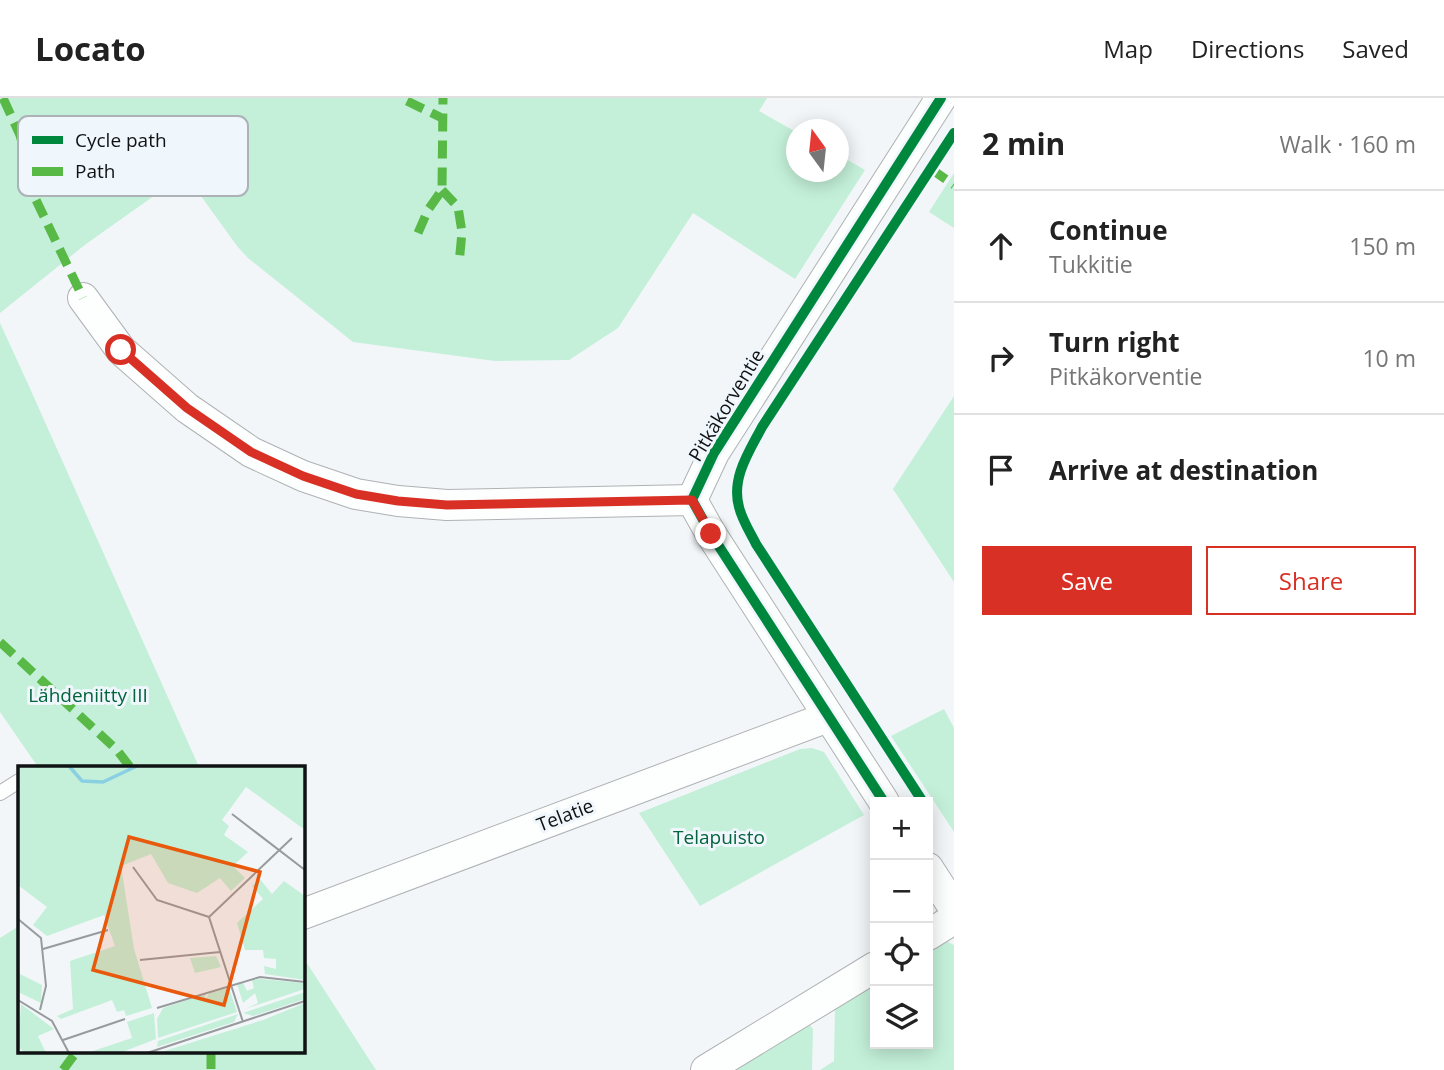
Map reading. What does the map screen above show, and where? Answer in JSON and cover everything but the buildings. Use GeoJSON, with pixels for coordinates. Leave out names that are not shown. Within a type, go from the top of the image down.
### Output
{"type":"FeatureCollection","features":[{"type":"Feature","properties":{"kind":"street","name":"Pitkäkorventie"},"geometry":{"type":"LineString","coordinates":[[692,500],[714,453],[941,98]]}},
{"type":"Feature","properties":{"kind":"street"},"geometry":{"type":"LineString","coordinates":[[83,298],[121,350],[187,408],[251,452],[317,481],[356,494],[447,505],[692,500],[711,534],[881,797]]}},
{"type":"Feature","properties":{"kind":"street","name":"Telatie"},"geometry":{"type":"LineString","coordinates":[[304,914],[828,717]]}},
{"type":"Feature","properties":{"kind":"street"},"geometry":{"type":"LineString","coordinates":[[933,876],[954,908]]}},
{"type":"Feature","properties":{"kind":"street"},"geometry":{"type":"LineString","coordinates":[[933,932],[954,919]]}},
{"type":"Feature","properties":{"kind":"street"},"geometry":{"type":"LineString","coordinates":[[706,1070],[870,970]]}},
{"type":"Feature","properties":{"kind":"lane"},"geometry":{"type":"LineString","coordinates":[[0,793],[18,782]]}},
{"type":"Feature","properties":{"kind":"green space"},"geometry":{"type":"Polygon","coordinates":[[[0,98],[767,98],[759,111],[786,126],[786,182],[849,182],[849,161],[865,170],[795,279],[693,213],[618,328],[569,360],[495,361],[353,342],[248,258],[201,196],[248,196],[248,116],[18,116],[18,196],[154,196],[86,244],[0,313],[0,98]]]}},
{"type":"Feature","properties":{"kind":"green space"},"geometry":{"type":"Polygon","coordinates":[[[954,173],[954,228],[929,212],[954,173]]]}},
{"type":"Feature","properties":{"kind":"green space","name":"Lähdeniitty III"},"geometry":{"type":"Polygon","coordinates":[[[0,323],[199,766],[37,766],[0,712],[0,323]]]}},
{"type":"Feature","properties":{"kind":"green space"},"geometry":{"type":"Polygon","coordinates":[[[954,396],[954,582],[893,489],[954,396]]]}},
{"type":"Feature","properties":{"kind":"green space"},"geometry":{"type":"Polygon","coordinates":[[[944,709],[954,728],[954,832],[933,797],[891,736],[944,709]]]}},
{"type":"Feature","properties":{"kind":"green space","name":"Telapuisto"},"geometry":{"type":"Polygon","coordinates":[[[812,748],[824,752],[864,815],[700,906],[639,813],[800,749],[812,748]]]}},
{"type":"Feature","properties":{"kind":"green space"},"geometry":{"type":"Polygon","coordinates":[[[18,927],[18,1052],[304,1052],[304,959],[376,1070],[0,1070],[0,938],[18,927]]]}},
{"type":"Feature","properties":{"kind":"green space"},"geometry":{"type":"Polygon","coordinates":[[[948,942],[954,945],[954,1070],[820,1070],[834,1061],[835,1006],[870,984],[870,1049],[933,1049],[935,944],[948,942]]]}},
{"type":"Feature","properties":{"kind":"green space"},"geometry":{"type":"Polygon","coordinates":[[[808,1023],[813,1029],[812,1070],[732,1070],[808,1023]]]}},
{"type":"Feature","properties":{"kind":"marked path"},"geometry":{"type":"LineString","coordinates":[[3,98],[18,131]]}},
{"type":"Feature","properties":{"kind":"marked path"},"geometry":{"type":"LineString","coordinates":[[418,233],[428,210],[442,190],[443,98]]}},
{"type":"Feature","properties":{"kind":"marked path"},"geometry":{"type":"LineString","coordinates":[[407,101],[442,118]]}},
{"type":"Feature","properties":{"kind":"marked path"},"geometry":{"type":"LineString","coordinates":[[931,169],[954,185]]}},
{"type":"Feature","properties":{"kind":"marked path"},"geometry":{"type":"LineString","coordinates":[[442,190],[458,207],[462,232],[459,264]]}},
{"type":"Feature","properties":{"kind":"marked path"},"geometry":{"type":"LineString","coordinates":[[35,196],[83,298]]}},
{"type":"Feature","properties":{"kind":"marked path"},"geometry":{"type":"LineString","coordinates":[[0,642],[117,750],[129,766]]}},
{"type":"Feature","properties":{"kind":"marked path"},"geometry":{"type":"LineString","coordinates":[[63,1070],[76,1052]]}},
{"type":"Feature","properties":{"kind":"marked path"},"geometry":{"type":"LineString","coordinates":[[211,1052],[211,1070]]}},
{"type":"Feature","properties":{"kind":"cycle path"},"geometry":{"type":"LineString","coordinates":[[881,797],[711,534],[692,500],[714,453],[941,98]]}},
{"type":"Feature","properties":{"kind":"cycle path"},"geometry":{"type":"LineString","coordinates":[[920,797],[756,544],[740,512],[737,486],[747,456],[762,427],[954,133]]}},
{"type":"Feature","properties":{"kind":"route"},"geometry":{"type":"LineString","coordinates":[[121,350],[187,408],[251,452],[303,476],[356,494],[447,505],[692,500],[711,534]]}}]}
